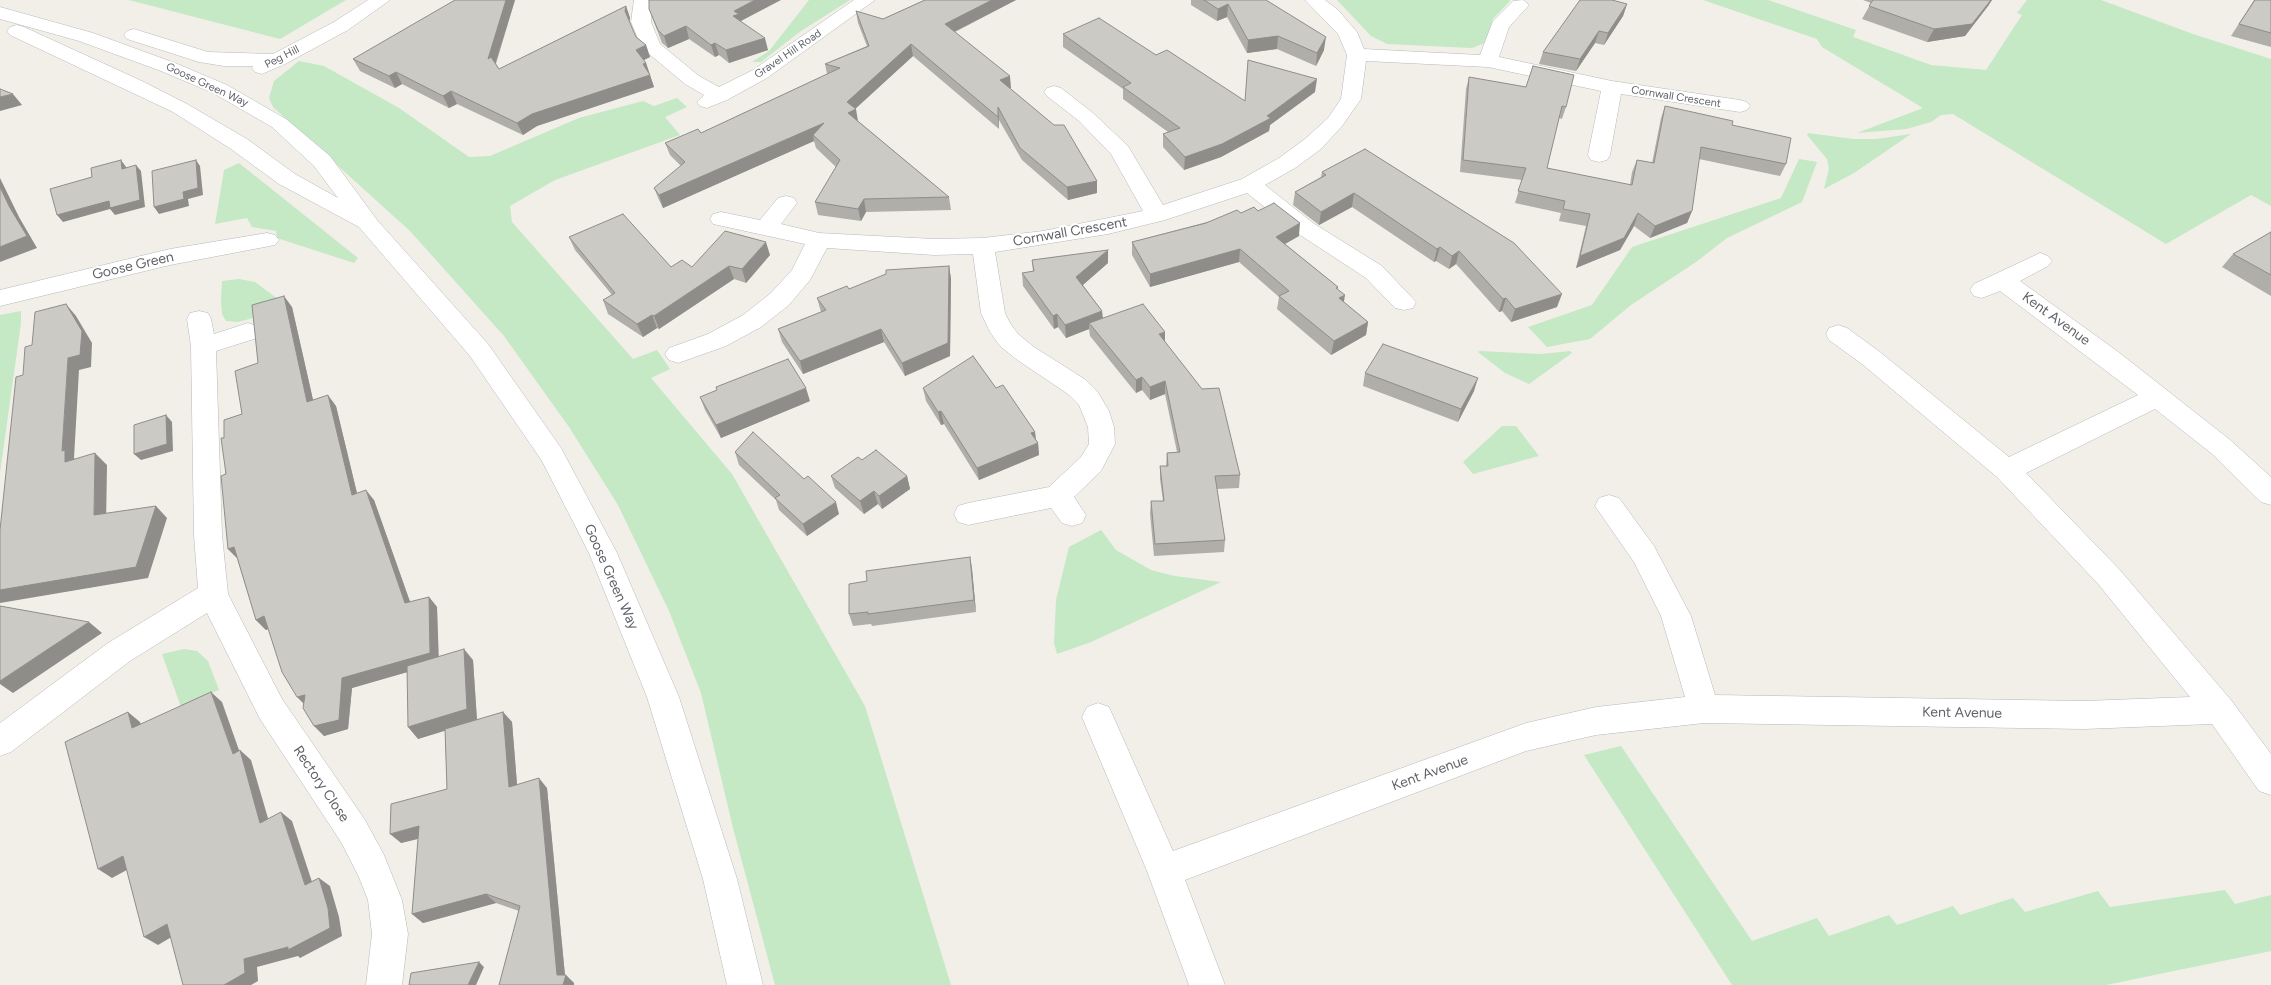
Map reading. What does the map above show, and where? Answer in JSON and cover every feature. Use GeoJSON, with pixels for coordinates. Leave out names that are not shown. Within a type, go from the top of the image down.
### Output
{"type":"FeatureCollection","features":[{"type":"Feature","properties":{"kind":"street","name":"Peg Hill"},"geometry":{"type":"LineString","coordinates":[[180,108],[278,60],[341,26],[381,0]]}},
{"type":"Feature","properties":{"kind":"street","name":"Gravel Hill Road"},"geometry":{"type":"LineString","coordinates":[[643,0],[641,22],[646,38],[652,48],[714,99],[760,74],[866,0]]}},
{"type":"Feature","properties":{"kind":"street"},"geometry":{"type":"LineString","coordinates":[[1314,0],[1331,14],[1347,32],[1357,55]]}},
{"type":"Feature","properties":{"kind":"street"},"geometry":{"type":"LineString","coordinates":[[1488,61],[1500,25],[1520,5]]}},
{"type":"Feature","properties":{"kind":"street","name":"Goose Green Way"},"geometry":{"type":"LineString","coordinates":[[0,13],[39,23],[168,67],[220,89]]}},
{"type":"Feature","properties":{"kind":"street"},"geometry":{"type":"LineString","coordinates":[[39,23],[80,24],[117,30],[206,58],[278,60]]}},
{"type":"Feature","properties":{"kind":"street","name":"Goose Green Way"},"geometry":{"type":"LineString","coordinates":[[0,24],[137,86],[180,108],[239,144],[287,178],[369,225],[479,350],[552,455],[603,553],[664,697],[720,879],[745,985]]}},
{"type":"Feature","properties":{"kind":"street","name":"Cornwall Crescent"},"geometry":{"type":"LineString","coordinates":[[721,219],[819,240],[925,247],[983,246],[1043,238],[1157,215],[1250,184],[1287,163],[1313,144],[1335,122],[1351,99],[1357,55],[1488,61],[1612,87],[1740,106]]}},
{"type":"Feature","properties":{"kind":"street","name":"Cornwall Crescent"},"geometry":{"type":"LineString","coordinates":[[1599,155],[1612,87]]}},
{"type":"Feature","properties":{"kind":"street"},"geometry":{"type":"LineString","coordinates":[[220,89],[262,133],[305,167],[369,225]]}},
{"type":"Feature","properties":{"kind":"street"},"geometry":{"type":"LineString","coordinates":[[1054,92],[1086,117],[1120,151],[1157,215]]}},
{"type":"Feature","properties":{"kind":"street"},"geometry":{"type":"LineString","coordinates":[[1250,184],[1305,228],[1374,272],[1404,302]]}},
{"type":"Feature","properties":{"kind":"street"},"geometry":{"type":"LineString","coordinates":[[766,228],[786,202]]}},
{"type":"Feature","properties":{"kind":"street","name":"Goose Green"},"geometry":{"type":"LineString","coordinates":[[0,298],[170,257],[267,240]]}},
{"type":"Feature","properties":{"kind":"street"},"geometry":{"type":"LineString","coordinates":[[678,354],[726,335],[752,321],[780,299],[802,274],[819,240]]}},
{"type":"Feature","properties":{"kind":"street"},"geometry":{"type":"LineString","coordinates":[[968,514],[1065,505],[1102,444],[1101,427],[1096,411],[1088,398],[1077,387],[1009,340],[999,326],[993,312],[983,246]]}},
{"type":"Feature","properties":{"kind":"street","name":"Kent Avenue"},"geometry":{"type":"LineString","coordinates":[[2040,261],[1992,285],[2108,357],[2220,446],[2271,494]]}},
{"type":"Feature","properties":{"kind":"street","name":"Rectory Close"},"geometry":{"type":"LineString","coordinates":[[199,319],[203,346],[208,535],[213,594],[270,709],[353,831],[372,867],[385,900],[390,934],[384,985]]}},
{"type":"Feature","properties":{"kind":"street"},"geometry":{"type":"LineString","coordinates":[[203,346],[248,332]]}},
{"type":"Feature","properties":{"kind":"street"},"geometry":{"type":"LineString","coordinates":[[1838,334],[1871,358],[2007,470],[2109,576],[2220,710],[2271,780]]}},
{"type":"Feature","properties":{"kind":"street"},"geometry":{"type":"LineString","coordinates":[[2007,470],[2156,397]]}},
{"type":"Feature","properties":{"kind":"street"},"geometry":{"type":"LineString","coordinates":[[1609,506],[1644,554],[1676,616],[1704,709]]}},
{"type":"Feature","properties":{"kind":"street"},"geometry":{"type":"LineString","coordinates":[[0,742],[66,690],[119,652],[213,594]]}},
{"type":"Feature","properties":{"kind":"street","name":"Kent Avenue"},"geometry":{"type":"LineString","coordinates":[[1164,871],[1526,737],[1596,721],[1704,709],[2084,715],[2220,710]]}},
{"type":"Feature","properties":{"kind":"street"},"geometry":{"type":"LineString","coordinates":[[1098,717],[1164,871],[1207,985]]}},
{"type":"Feature","properties":{"kind":"green space"},"geometry":{"type":"Polygon","coordinates":[[[129,0],[346,0],[280,39],[129,0]]]}},
{"type":"Feature","properties":{"kind":"green space"},"geometry":{"type":"Polygon","coordinates":[[[809,0],[850,0],[801,31],[761,62],[752,62],[769,51],[809,0]]]}},
{"type":"Feature","properties":{"kind":"green space"},"geometry":{"type":"Polygon","coordinates":[[[1337,0],[1510,1],[1493,19],[1485,43],[1472,48],[1387,44],[1371,36],[1337,0]]]}},
{"type":"Feature","properties":{"kind":"green space"},"geometry":{"type":"Polygon","coordinates":[[[1703,0],[1768,0],[1856,30],[1853,37],[1931,65],[1986,70],[2022,15],[2017,13],[2027,0],[2101,0],[2193,34],[2271,59],[2271,206],[2251,195],[2166,244],[1953,114],[1941,115],[1931,122],[1906,129],[1857,133],[1923,108],[1822,47],[1817,39],[1703,0]]]}},
{"type":"Feature","properties":{"kind":"green space"},"geometry":{"type":"Polygon","coordinates":[[[299,61],[324,66],[399,108],[469,157],[490,156],[579,118],[643,101],[654,106],[677,98],[687,107],[665,117],[680,135],[555,180],[510,206],[512,222],[633,359],[657,350],[670,369],[651,378],[732,474],[865,706],[951,985],[775,985],[733,828],[701,693],[669,611],[618,505],[569,427],[504,336],[410,231],[273,107],[269,98],[274,81],[299,61]]]}},
{"type":"Feature","properties":{"kind":"green space"},"geometry":{"type":"Polygon","coordinates":[[[1808,133],[1853,139],[1876,139],[1911,134],[1854,173],[1824,189],[1829,169],[1827,159],[1807,135],[1808,133]]]}},
{"type":"Feature","properties":{"kind":"green space"},"geometry":{"type":"Polygon","coordinates":[[[1799,159],[1817,162],[1802,202],[1727,238],[1696,262],[1631,305],[1590,339],[1547,347],[1528,327],[1592,305],[1632,247],[1781,198],[1799,159]]]}},
{"type":"Feature","properties":{"kind":"green space"},"geometry":{"type":"Polygon","coordinates":[[[239,163],[358,258],[354,263],[277,238],[276,231],[252,227],[247,218],[215,224],[224,170],[239,163]]]}},
{"type":"Feature","properties":{"kind":"green space"},"geometry":{"type":"Polygon","coordinates":[[[239,279],[255,282],[290,308],[238,322],[226,321],[222,314],[222,281],[239,279]]]}},
{"type":"Feature","properties":{"kind":"green space"},"geometry":{"type":"Polygon","coordinates":[[[21,311],[21,323],[0,473],[0,315],[21,311]]]}},
{"type":"Feature","properties":{"kind":"green space"},"geometry":{"type":"Polygon","coordinates":[[[1570,351],[1572,353],[1529,384],[1505,373],[1478,352],[1541,354],[1570,351]]]}},
{"type":"Feature","properties":{"kind":"green space"},"geometry":{"type":"Polygon","coordinates":[[[1502,426],[1516,426],[1539,456],[1473,474],[1463,462],[1502,426]]]}},
{"type":"Feature","properties":{"kind":"green space"},"geometry":{"type":"Polygon","coordinates":[[[1101,530],[1116,550],[1151,570],[1175,576],[1221,582],[1091,642],[1057,654],[1054,643],[1056,600],[1069,547],[1101,530]]]}},
{"type":"Feature","properties":{"kind":"green space"},"geometry":{"type":"Polygon","coordinates":[[[184,649],[197,651],[208,661],[219,690],[181,707],[162,654],[184,649]]]}},
{"type":"Feature","properties":{"kind":"green space"},"geometry":{"type":"Polygon","coordinates":[[[1621,746],[1752,941],[1817,918],[1829,936],[1889,915],[1897,925],[1953,906],[1960,915],[2013,898],[2025,912],[2098,891],[2110,907],[2225,890],[2235,904],[2271,895],[2271,951],[2106,985],[1732,985],[1584,755],[1621,746]]]}},
{"type":"Feature","properties":{"kind":"building"},"geometry":{"type":"Polygon","coordinates":[[[455,0],[506,0],[488,59],[491,57],[499,69],[626,6],[625,11],[636,37],[646,45],[636,50],[646,63],[643,64],[650,75],[532,114],[517,123],[451,91],[443,96],[396,72],[389,76],[353,59],[455,0]]]}},
{"type":"Feature","properties":{"kind":"building"},"geometry":{"type":"Polygon","coordinates":[[[649,0],[755,0],[734,11],[739,14],[733,16],[765,38],[726,50],[715,43],[711,45],[686,26],[664,36],[658,30],[649,9],[649,0]]]}},
{"type":"Feature","properties":{"kind":"building"},"geometry":{"type":"Polygon","coordinates":[[[925,0],[992,0],[945,24],[1010,76],[1000,80],[1054,125],[1064,125],[1097,181],[1067,187],[1020,148],[998,107],[998,117],[911,44],[847,102],[856,109],[848,113],[949,197],[864,199],[858,209],[815,202],[840,160],[813,135],[824,123],[659,195],[654,188],[685,162],[665,143],[698,129],[701,133],[840,68],[825,64],[869,46],[856,11],[883,19],[925,0]]]}},
{"type":"Feature","properties":{"kind":"building"},"geometry":{"type":"Polygon","coordinates":[[[1204,0],[1266,0],[1326,37],[1317,53],[1278,36],[1248,40],[1228,4],[1218,9],[1204,0]]]}},
{"type":"Feature","properties":{"kind":"building"},"geometry":{"type":"Polygon","coordinates":[[[1580,0],[1612,0],[1627,4],[1608,33],[1599,31],[1580,59],[1543,52],[1580,0]]]}},
{"type":"Feature","properties":{"kind":"building"},"geometry":{"type":"Polygon","coordinates":[[[1873,0],[1991,0],[1972,24],[1934,29],[1869,6],[1873,0]]]}},
{"type":"Feature","properties":{"kind":"building"},"geometry":{"type":"Polygon","coordinates":[[[2255,0],[2271,0],[2271,33],[2239,24],[2255,0]]]}},
{"type":"Feature","properties":{"kind":"building"},"geometry":{"type":"Polygon","coordinates":[[[1099,18],[1156,55],[1167,50],[1245,101],[1248,60],[1317,79],[1267,116],[1271,118],[1222,144],[1185,157],[1163,134],[1180,128],[1123,87],[1131,83],[1063,34],[1099,18]]]}},
{"type":"Feature","properties":{"kind":"building"},"geometry":{"type":"Polygon","coordinates":[[[1533,66],[1574,75],[1566,107],[1562,106],[1547,168],[1632,185],[1637,160],[1654,163],[1665,106],[1733,121],[1732,125],[1791,138],[1786,164],[1701,147],[1692,211],[1655,226],[1638,213],[1624,238],[1580,256],[1590,214],[1563,209],[1565,201],[1518,191],[1526,168],[1463,160],[1469,77],[1526,87],[1533,66]]]}},
{"type":"Feature","properties":{"kind":"building"},"geometry":{"type":"Polygon","coordinates":[[[0,89],[13,94],[0,97],[0,89]]]}},
{"type":"Feature","properties":{"kind":"building"},"geometry":{"type":"Polygon","coordinates":[[[1365,149],[1514,243],[1562,294],[1515,309],[1506,298],[1503,299],[1459,251],[1452,256],[1440,247],[1437,249],[1354,193],[1321,212],[1295,192],[1326,175],[1322,172],[1365,149]]]}},
{"type":"Feature","properties":{"kind":"building"},"geometry":{"type":"Polygon","coordinates":[[[121,160],[122,169],[136,165],[140,200],[110,208],[109,201],[57,215],[50,189],[92,177],[91,168],[121,160]]]}},
{"type":"Feature","properties":{"kind":"building"},"geometry":{"type":"Polygon","coordinates":[[[196,160],[198,188],[183,192],[184,199],[154,207],[152,171],[196,160]]]}},
{"type":"Feature","properties":{"kind":"building"},"geometry":{"type":"Polygon","coordinates":[[[0,187],[27,236],[0,247],[0,187]]]}},
{"type":"Feature","properties":{"kind":"building"},"geometry":{"type":"Polygon","coordinates":[[[1274,203],[1300,223],[1276,237],[1338,287],[1336,288],[1345,295],[1339,298],[1368,322],[1334,341],[1279,296],[1289,291],[1240,249],[1150,274],[1132,242],[1206,223],[1237,210],[1241,213],[1254,207],[1258,211],[1274,203]]]}},
{"type":"Feature","properties":{"kind":"building"},"geometry":{"type":"Polygon","coordinates":[[[623,214],[671,267],[682,260],[692,267],[725,231],[766,242],[742,269],[729,266],[654,316],[652,315],[637,324],[603,300],[615,293],[569,237],[623,214]]]}},
{"type":"Feature","properties":{"kind":"building"},"geometry":{"type":"Polygon","coordinates":[[[2271,232],[2271,275],[2233,254],[2271,232]]]}},
{"type":"Feature","properties":{"kind":"building"},"geometry":{"type":"Polygon","coordinates":[[[1108,250],[1076,277],[1102,311],[1065,325],[1057,314],[1053,316],[1022,273],[1034,271],[1032,260],[1108,250]]]}},
{"type":"Feature","properties":{"kind":"building"},"geometry":{"type":"Polygon","coordinates":[[[949,266],[948,343],[902,363],[881,329],[800,361],[778,329],[826,310],[817,298],[847,286],[849,289],[886,274],[886,270],[949,266]]]}},
{"type":"Feature","properties":{"kind":"building"},"geometry":{"type":"Polygon","coordinates":[[[284,296],[307,402],[328,395],[352,495],[366,490],[405,603],[429,597],[430,653],[342,678],[339,720],[314,726],[303,708],[305,695],[297,697],[282,672],[264,616],[256,620],[234,547],[228,549],[221,476],[226,474],[221,438],[224,438],[224,420],[242,414],[235,371],[258,363],[252,305],[284,296]]]}},
{"type":"Feature","properties":{"kind":"building"},"geometry":{"type":"Polygon","coordinates":[[[66,304],[82,331],[80,355],[68,358],[62,451],[65,450],[65,462],[95,453],[94,515],[156,506],[136,567],[0,590],[0,530],[16,377],[23,375],[25,347],[32,345],[35,312],[66,304]]]}},
{"type":"Feature","properties":{"kind":"building"},"geometry":{"type":"Polygon","coordinates":[[[1143,304],[1165,332],[1159,334],[1202,389],[1219,388],[1240,475],[1215,476],[1225,540],[1155,544],[1151,501],[1164,501],[1160,466],[1168,466],[1167,453],[1180,452],[1165,381],[1150,387],[1142,377],[1136,380],[1089,323],[1143,304]]]}},
{"type":"Feature","properties":{"kind":"building"},"geometry":{"type":"Polygon","coordinates":[[[1383,344],[1478,378],[1461,409],[1365,373],[1383,344]]]}},
{"type":"Feature","properties":{"kind":"building"},"geometry":{"type":"Polygon","coordinates":[[[973,356],[996,388],[1003,385],[1035,432],[1031,433],[1038,443],[977,468],[941,411],[938,412],[923,388],[973,356]]]}},
{"type":"Feature","properties":{"kind":"building"},"geometry":{"type":"Polygon","coordinates":[[[788,359],[806,388],[716,425],[700,397],[717,390],[716,387],[788,359]]]}},
{"type":"Feature","properties":{"kind":"building"},"geometry":{"type":"Polygon","coordinates":[[[166,415],[167,444],[134,454],[134,425],[166,415]]]}},
{"type":"Feature","properties":{"kind":"building"},"geometry":{"type":"Polygon","coordinates":[[[753,432],[804,479],[808,476],[836,502],[803,524],[775,498],[780,495],[735,452],[753,432]]]}},
{"type":"Feature","properties":{"kind":"building"},"geometry":{"type":"Polygon","coordinates":[[[876,450],[907,476],[879,496],[874,491],[860,501],[831,476],[858,457],[862,460],[876,450]]]}},
{"type":"Feature","properties":{"kind":"building"},"geometry":{"type":"Polygon","coordinates":[[[970,557],[974,600],[868,614],[868,612],[849,614],[849,584],[867,581],[866,571],[970,557]]]}},
{"type":"Feature","properties":{"kind":"building"},"geometry":{"type":"Polygon","coordinates":[[[0,606],[89,622],[0,681],[0,606]]]}},
{"type":"Feature","properties":{"kind":"building"},"geometry":{"type":"Polygon","coordinates":[[[464,649],[467,709],[408,727],[407,666],[464,649]]]}},
{"type":"Feature","properties":{"kind":"building"},"geometry":{"type":"Polygon","coordinates":[[[211,692],[233,754],[240,750],[260,823],[281,812],[305,885],[319,878],[328,908],[330,928],[288,950],[288,947],[244,959],[245,973],[224,985],[183,985],[167,924],[144,937],[123,856],[98,869],[65,742],[128,712],[132,728],[211,692]]]}},
{"type":"Feature","properties":{"kind":"building"},"geometry":{"type":"Polygon","coordinates":[[[503,712],[509,787],[539,778],[557,975],[566,975],[563,985],[499,985],[520,906],[486,894],[412,914],[419,826],[390,834],[391,804],[447,789],[445,729],[503,712]]]}},
{"type":"Feature","properties":{"kind":"building"},"geometry":{"type":"Polygon","coordinates":[[[479,962],[468,985],[409,985],[411,973],[479,962]]]}}]}
